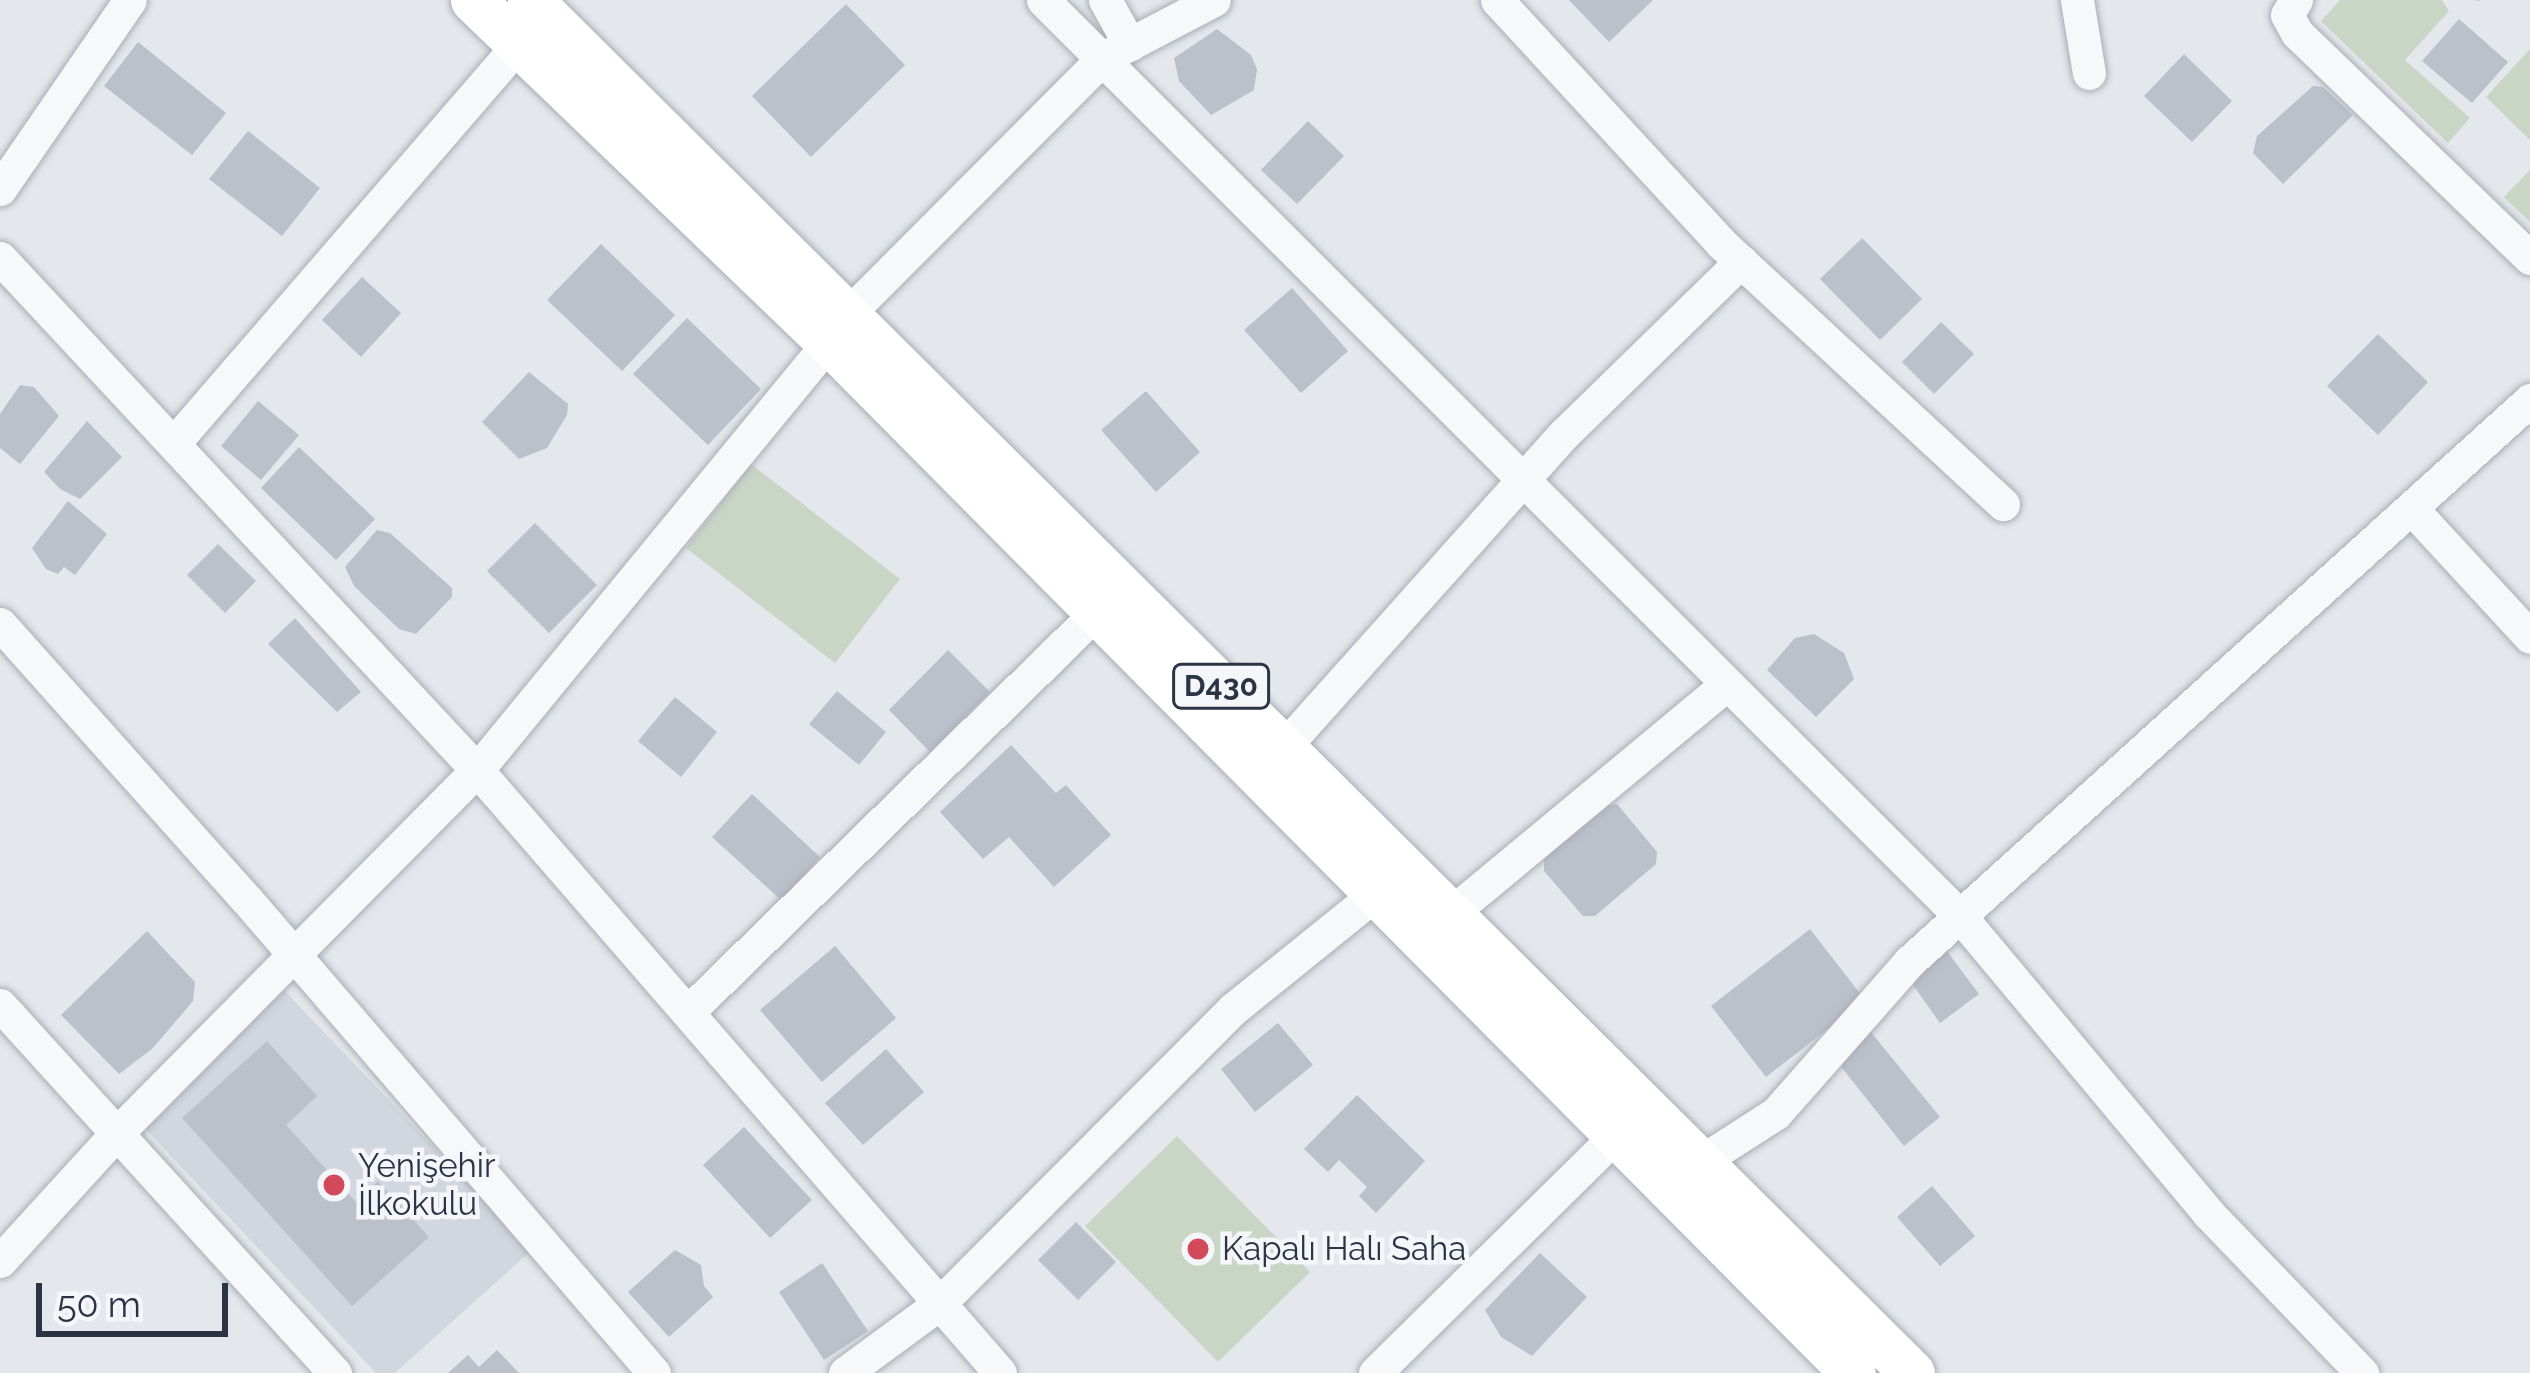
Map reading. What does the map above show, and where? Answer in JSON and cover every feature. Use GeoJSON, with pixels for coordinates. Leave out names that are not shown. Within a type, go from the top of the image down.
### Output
{"type":"FeatureCollection","features":[{"type":"Feature","properties":{"kind":"highway","name":"D430"},"geometry":{"type":"LineString","coordinates":[[473,0],[838,328],[1283,748],[1912,1373]]}},
{"type":"Feature","properties":{"kind":"highway","name":"D430"},"geometry":{"type":"LineString","coordinates":[[530,0],[838,328],[1095,614],[1615,1136],[1834,1366]]}},
{"type":"Feature","properties":{"kind":"street"},"geometry":{"type":"LineString","coordinates":[[0,189],[130,0]]}},
{"type":"Feature","properties":{"kind":"street"},"geometry":{"type":"LineString","coordinates":[[1043,0],[1116,52],[1522,481],[1960,916],[2209,1214],[2362,1373]]}},
{"type":"Feature","properties":{"kind":"street"},"geometry":{"type":"LineString","coordinates":[[1105,0],[1116,52]]}},
{"type":"Feature","properties":{"kind":"street"},"geometry":{"type":"LineString","coordinates":[[0,1262],[117,1133],[477,770],[838,328],[1116,52],[1214,0]]}},
{"type":"Feature","properties":{"kind":"street"},"geometry":{"type":"LineString","coordinates":[[1497,0],[1741,261],[2003,504]]}},
{"type":"Feature","properties":{"kind":"street"},"geometry":{"type":"LineString","coordinates":[[2077,0],[2089,73]]}},
{"type":"Feature","properties":{"kind":"street"},"geometry":{"type":"LineString","coordinates":[[2296,0],[2287,15],[2297,33],[2530,258]]}},
{"type":"Feature","properties":{"kind":"street"},"geometry":{"type":"LineString","coordinates":[[174,443],[518,45]]}},
{"type":"Feature","properties":{"kind":"street"},"geometry":{"type":"LineString","coordinates":[[0,258],[477,770],[1000,1373]]}},
{"type":"Feature","properties":{"kind":"street"},"geometry":{"type":"LineString","coordinates":[[1283,748],[1522,481],[1741,261]]}},
{"type":"Feature","properties":{"kind":"street"},"geometry":{"type":"LineString","coordinates":[[1700,1162],[1776,1113],[1909,962],[2530,400]]}},
{"type":"Feature","properties":{"kind":"street"},"geometry":{"type":"LineString","coordinates":[[2412,508],[2530,637]]}},
{"type":"Feature","properties":{"kind":"street"},"geometry":{"type":"LineString","coordinates":[[688,1012],[1095,614]]}},
{"type":"Feature","properties":{"kind":"street"},"geometry":{"type":"LineString","coordinates":[[0,625],[654,1373]]}},
{"type":"Feature","properties":{"kind":"street"},"geometry":{"type":"LineString","coordinates":[[1450,914],[1727,684]]}},
{"type":"Feature","properties":{"kind":"street"},"geometry":{"type":"LineString","coordinates":[[845,1373],[939,1304],[1233,1009],[1373,896]]}},
{"type":"Feature","properties":{"kind":"street"},"geometry":{"type":"LineString","coordinates":[[0,1005],[335,1373]]}},
{"type":"Feature","properties":{"kind":"street"},"geometry":{"type":"LineString","coordinates":[[1375,1373],[1615,1136]]}},
{"type":"Feature","properties":{"kind":"shaded area","name":"Yenişehir İlkokulu"},"geometry":{"type":"Polygon","coordinates":[[[280,986],[532,1250],[395,1373],[376,1373],[137,1120],[280,986]]]}},
{"type":"Feature","properties":{"kind":"green space"},"geometry":{"type":"Polygon","coordinates":[[[2340,0],[2442,0],[2449,11],[2405,60],[2470,118],[2448,143],[2321,21],[2340,0]]]}},
{"type":"Feature","properties":{"kind":"green space"},"geometry":{"type":"Polygon","coordinates":[[[2530,49],[2530,140],[2486,97],[2530,49]]]}},
{"type":"Feature","properties":{"kind":"green space"},"geometry":{"type":"Polygon","coordinates":[[[2530,170],[2530,222],[2504,197],[2530,170]]]}},
{"type":"Feature","properties":{"kind":"green space"},"geometry":{"type":"Polygon","coordinates":[[[751,464],[900,579],[835,663],[686,548],[751,464]]]}},
{"type":"Feature","properties":{"kind":"green space","name":"Kapalı Halı Saha"},"geometry":{"type":"Polygon","coordinates":[[[1177,1136],[1310,1272],[1218,1362],[1085,1226],[1177,1136]]]}},
{"type":"Feature","properties":{"kind":"building"},"geometry":{"type":"Polygon","coordinates":[[[1569,0],[1653,0],[1609,42],[1569,0]]]}},
{"type":"Feature","properties":{"kind":"building"},"geometry":{"type":"Polygon","coordinates":[[[846,4],[905,65],[811,157],[752,96],[846,4]]]}},
{"type":"Feature","properties":{"kind":"building"},"geometry":{"type":"Polygon","coordinates":[[[2459,19],[2508,62],[2472,103],[2422,61],[2459,19]]]}},
{"type":"Feature","properties":{"kind":"building"},"geometry":{"type":"Polygon","coordinates":[[[1217,29],[1251,55],[1257,69],[1254,90],[1211,115],[1179,81],[1174,58],[1217,29]]]}},
{"type":"Feature","properties":{"kind":"building"},"geometry":{"type":"Polygon","coordinates":[[[138,42],[226,113],[192,155],[104,86],[138,42]]]}},
{"type":"Feature","properties":{"kind":"building"},"geometry":{"type":"Polygon","coordinates":[[[2184,54],[2232,101],[2192,142],[2144,96],[2184,54]]]}},
{"type":"Feature","properties":{"kind":"building"},"geometry":{"type":"Polygon","coordinates":[[[2313,86],[2323,87],[2353,115],[2283,184],[2253,153],[2257,136],[2313,86]]]}},
{"type":"Feature","properties":{"kind":"building"},"geometry":{"type":"Polygon","coordinates":[[[1308,121],[1344,156],[1297,204],[1261,170],[1308,121]]]}},
{"type":"Feature","properties":{"kind":"building"},"geometry":{"type":"Polygon","coordinates":[[[248,131],[320,188],[282,236],[209,179],[248,131]]]}},
{"type":"Feature","properties":{"kind":"building"},"geometry":{"type":"Polygon","coordinates":[[[1862,238],[1922,299],[1880,340],[1820,279],[1862,238]]]}},
{"type":"Feature","properties":{"kind":"building"},"geometry":{"type":"Polygon","coordinates":[[[601,244],[675,315],[622,371],[547,300],[601,244]]]}},
{"type":"Feature","properties":{"kind":"building"},"geometry":{"type":"Polygon","coordinates":[[[362,277],[401,313],[361,357],[322,320],[362,277]]]}},
{"type":"Feature","properties":{"kind":"building"},"geometry":{"type":"Polygon","coordinates":[[[1292,288],[1348,351],[1301,393],[1244,330],[1292,288]]]}},
{"type":"Feature","properties":{"kind":"building"},"geometry":{"type":"Polygon","coordinates":[[[687,318],[761,389],[708,445],[633,374],[687,318]]]}},
{"type":"Feature","properties":{"kind":"building"},"geometry":{"type":"Polygon","coordinates":[[[1941,322],[1974,354],[1934,394],[1902,362],[1941,322]]]}},
{"type":"Feature","properties":{"kind":"building"},"geometry":{"type":"Polygon","coordinates":[[[2378,334],[2428,382],[2378,435],[2327,386],[2378,334]]]}},
{"type":"Feature","properties":{"kind":"building"},"geometry":{"type":"Polygon","coordinates":[[[529,372],[568,404],[567,415],[547,448],[519,459],[482,422],[529,372]]]}},
{"type":"Feature","properties":{"kind":"building"},"geometry":{"type":"Polygon","coordinates":[[[20,385],[34,387],[59,416],[20,464],[0,448],[0,414],[20,385]]]}},
{"type":"Feature","properties":{"kind":"building"},"geometry":{"type":"Polygon","coordinates":[[[1146,391],[1200,452],[1156,492],[1101,430],[1146,391]]]}},
{"type":"Feature","properties":{"kind":"building"},"geometry":{"type":"Polygon","coordinates":[[[258,401],[299,435],[261,480],[221,446],[258,401]]]}},
{"type":"Feature","properties":{"kind":"building"},"geometry":{"type":"Polygon","coordinates":[[[87,421],[122,457],[80,499],[60,489],[44,472],[87,421]]]}},
{"type":"Feature","properties":{"kind":"building"},"geometry":{"type":"Polygon","coordinates":[[[299,447],[375,519],[336,560],[261,488],[299,447]]]}},
{"type":"Feature","properties":{"kind":"building"},"geometry":{"type":"Polygon","coordinates":[[[68,501],[107,534],[75,575],[64,567],[58,574],[46,569],[32,548],[68,501]]]}},
{"type":"Feature","properties":{"kind":"building"},"geometry":{"type":"Polygon","coordinates":[[[535,523],[597,585],[549,633],[487,571],[535,523]]]}},
{"type":"Feature","properties":{"kind":"building"},"geometry":{"type":"Polygon","coordinates":[[[377,530],[390,533],[452,588],[452,597],[416,634],[399,629],[354,586],[345,567],[377,530]]]}},
{"type":"Feature","properties":{"kind":"building"},"geometry":{"type":"Polygon","coordinates":[[[218,544],[256,581],[225,613],[187,575],[218,544]]]}},
{"type":"Feature","properties":{"kind":"building"},"geometry":{"type":"Polygon","coordinates":[[[295,618],[361,692],[337,712],[268,644],[295,618]]]}},
{"type":"Feature","properties":{"kind":"building"},"geometry":{"type":"Polygon","coordinates":[[[1814,634],[1844,653],[1854,679],[1816,717],[1767,670],[1795,638],[1814,634]]]}},
{"type":"Feature","properties":{"kind":"building"},"geometry":{"type":"Polygon","coordinates":[[[948,650],[990,692],[930,752],[889,710],[948,650]]]}},
{"type":"Feature","properties":{"kind":"building"},"geometry":{"type":"Polygon","coordinates":[[[837,691],[886,732],[859,765],[809,724],[837,691]]]}},
{"type":"Feature","properties":{"kind":"building"},"geometry":{"type":"Polygon","coordinates":[[[675,697],[717,732],[681,777],[638,741],[675,697]]]}},
{"type":"Feature","properties":{"kind":"building"},"geometry":{"type":"Polygon","coordinates":[[[1011,745],[1056,793],[1066,785],[1111,835],[1054,887],[1009,837],[983,859],[940,812],[1011,745]]]}},
{"type":"Feature","properties":{"kind":"building"},"geometry":{"type":"Polygon","coordinates":[[[752,794],[820,857],[781,900],[712,837],[752,794]]]}},
{"type":"Feature","properties":{"kind":"building"},"geometry":{"type":"Polygon","coordinates":[[[1617,804],[1657,852],[1656,864],[1595,916],[1583,916],[1544,871],[1544,859],[1605,806],[1617,804]]]}},
{"type":"Feature","properties":{"kind":"building"},"geometry":{"type":"Polygon","coordinates":[[[1810,929],[1865,1000],[1766,1077],[1711,1006],[1810,929]]]}},
{"type":"Feature","properties":{"kind":"building"},"geometry":{"type":"Polygon","coordinates":[[[147,931],[195,982],[193,1001],[153,1048],[119,1074],[61,1015],[147,931]]]}},
{"type":"Feature","properties":{"kind":"building"},"geometry":{"type":"Polygon","coordinates":[[[835,946],[896,1018],[822,1082],[760,1010],[835,946]]]}},
{"type":"Feature","properties":{"kind":"building"},"geometry":{"type":"Polygon","coordinates":[[[1946,950],[1979,994],[1940,1023],[1908,978],[1946,950]]]}},
{"type":"Feature","properties":{"kind":"building"},"geometry":{"type":"Polygon","coordinates":[[[1278,1023],[1313,1065],[1255,1112],[1221,1069],[1278,1023]]]}},
{"type":"Feature","properties":{"kind":"building"},"geometry":{"type":"Polygon","coordinates":[[[1870,1031],[1940,1117],[1904,1146],[1835,1059],[1870,1031]]]}},
{"type":"Feature","properties":{"kind":"building"},"geometry":{"type":"Polygon","coordinates":[[[267,1041],[317,1096],[286,1125],[355,1201],[378,1181],[429,1237],[352,1306],[182,1118],[267,1041]]]}},
{"type":"Feature","properties":{"kind":"building"},"geometry":{"type":"Polygon","coordinates":[[[886,1049],[924,1092],[863,1145],[825,1103],[886,1049]]]}},
{"type":"Feature","properties":{"kind":"building"},"geometry":{"type":"Polygon","coordinates":[[[1357,1095],[1425,1161],[1376,1213],[1359,1196],[1367,1187],[1339,1160],[1328,1172],[1304,1149],[1357,1095]]]}},
{"type":"Feature","properties":{"kind":"building"},"geometry":{"type":"Polygon","coordinates":[[[744,1127],[812,1200],[770,1238],[703,1165],[744,1127]]]}},
{"type":"Feature","properties":{"kind":"building"},"geometry":{"type":"Polygon","coordinates":[[[1932,1186],[1975,1236],[1940,1266],[1897,1217],[1932,1186]]]}},
{"type":"Feature","properties":{"kind":"building"},"geometry":{"type":"Polygon","coordinates":[[[1076,1222],[1116,1262],[1078,1300],[1038,1260],[1076,1222]]]}},
{"type":"Feature","properties":{"kind":"building"},"geometry":{"type":"Polygon","coordinates":[[[675,1250],[701,1265],[704,1286],[713,1297],[669,1337],[628,1292],[675,1250]]]}},
{"type":"Feature","properties":{"kind":"building"},"geometry":{"type":"Polygon","coordinates":[[[1540,1253],[1587,1297],[1532,1356],[1501,1337],[1485,1310],[1540,1253]]]}},
{"type":"Feature","properties":{"kind":"building"},"geometry":{"type":"Polygon","coordinates":[[[822,1263],[868,1331],[824,1360],[779,1292],[822,1263]]]}},
{"type":"Feature","properties":{"kind":"building"},"geometry":{"type":"Polygon","coordinates":[[[497,1350],[519,1373],[448,1373],[468,1355],[479,1367],[497,1350]]]}},
{"type":"Feature","properties":{"kind":"place","name":"Yenişehir İlkokulu"},"geometry":{"type":"Point","coordinates":[334,1185]}},
{"type":"Feature","properties":{"kind":"place","name":"Kapalı Halı Saha"},"geometry":{"type":"Point","coordinates":[1198,1249]}}]}
